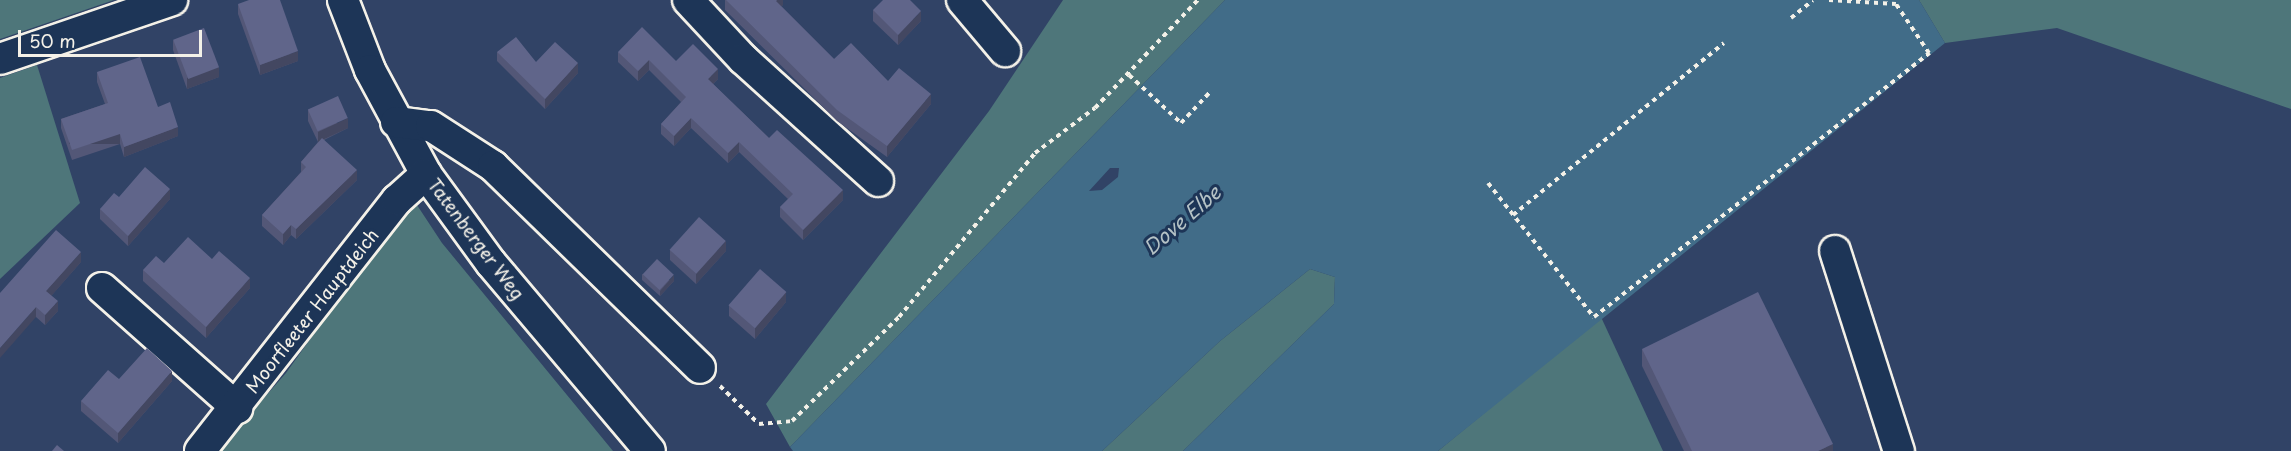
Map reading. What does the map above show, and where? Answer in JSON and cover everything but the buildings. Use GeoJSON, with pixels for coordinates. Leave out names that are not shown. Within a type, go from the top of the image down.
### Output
{"type":"FeatureCollection","features":[{"type":"Feature","properties":{"kind":"street"},"geometry":{"type":"LineString","coordinates":[[0,59],[172,0]]}},
{"type":"Feature","properties":{"kind":"street","name":"Tatenberger Weg"},"geometry":{"type":"LineString","coordinates":[[344,0],[396,122],[426,174],[491,263],[650,451]]}},
{"type":"Feature","properties":{"kind":"street"},"geometry":{"type":"LineString","coordinates":[[688,0],[743,59],[878,181]]}},
{"type":"Feature","properties":{"kind":"street"},"geometry":{"type":"LineString","coordinates":[[962,0],[1005,51]]}},
{"type":"Feature","properties":{"kind":"street"},"geometry":{"type":"LineString","coordinates":[[396,122],[431,126],[493,166],[700,368]]}},
{"type":"Feature","properties":{"kind":"street","name":"Moorfleeter Hauptdeich"},"geometry":{"type":"LineString","coordinates":[[200,451],[237,408],[397,200],[426,174]]}},
{"type":"Feature","properties":{"kind":"street"},"geometry":{"type":"LineString","coordinates":[[1835,251],[1899,451]]}},
{"type":"Feature","properties":{"kind":"street"},"geometry":{"type":"LineString","coordinates":[[102,288],[237,408]]}},
{"type":"Feature","properties":{"kind":"path"},"geometry":{"type":"LineString","coordinates":[[700,368],[759,424],[792,421],[899,317],[1035,153],[1129,75],[1198,0]]}},
{"type":"Feature","properties":{"kind":"path"},"geometry":{"type":"LineString","coordinates":[[1791,18],[1813,0]]}},
{"type":"Feature","properties":{"kind":"path"},"geometry":{"type":"LineString","coordinates":[[1488,183],[1594,317],[1929,53],[1898,2],[1829,0]]}},
{"type":"Feature","properties":{"kind":"path"},"geometry":{"type":"LineString","coordinates":[[1513,214],[1724,43]]}},
{"type":"Feature","properties":{"kind":"path"},"geometry":{"type":"LineString","coordinates":[[1129,75],[1181,123],[1211,92]]}},
{"type":"Feature","properties":{"kind":"green space"},"geometry":{"type":"Polygon","coordinates":[[[0,0],[114,0],[0,39],[0,0]]]}},
{"type":"Feature","properties":{"kind":"green space"},"geometry":{"type":"Polygon","coordinates":[[[1063,0],[1225,0],[790,447],[766,404],[989,111],[1063,0]]]}},
{"type":"Feature","properties":{"kind":"green space"},"geometry":{"type":"Polygon","coordinates":[[[1919,0],[2291,0],[2291,109],[2057,28],[1945,43],[1919,0]]]}},
{"type":"Feature","properties":{"kind":"green space"},"geometry":{"type":"Polygon","coordinates":[[[37,65],[80,203],[0,279],[0,78],[37,65]]]}},
{"type":"Feature","properties":{"kind":"green space"},"geometry":{"type":"Polygon","coordinates":[[[415,202],[442,243],[613,451],[217,451],[286,373],[393,223],[415,202]]]}},
{"type":"Feature","properties":{"kind":"green space"},"geometry":{"type":"Polygon","coordinates":[[[1310,269],[1335,277],[1334,304],[1183,451],[1102,451],[1220,341],[1310,269]]]}},
{"type":"Feature","properties":{"kind":"green space"},"geometry":{"type":"Polygon","coordinates":[[[1601,317],[1663,451],[1438,451],[1601,317]]]}},
{"type":"Feature","properties":{"kind":"water","name":"Dove Elbe"},"geometry":{"type":"Polygon","coordinates":[[[1225,0],[1919,0],[1945,43],[1438,451],[1183,451],[1334,304],[1335,277],[1310,269],[1220,341],[1102,451],[793,451],[790,447],[1225,0]],[[1110,168],[1089,191],[1102,190],[1118,177],[1119,168],[1110,168]]]}}]}
